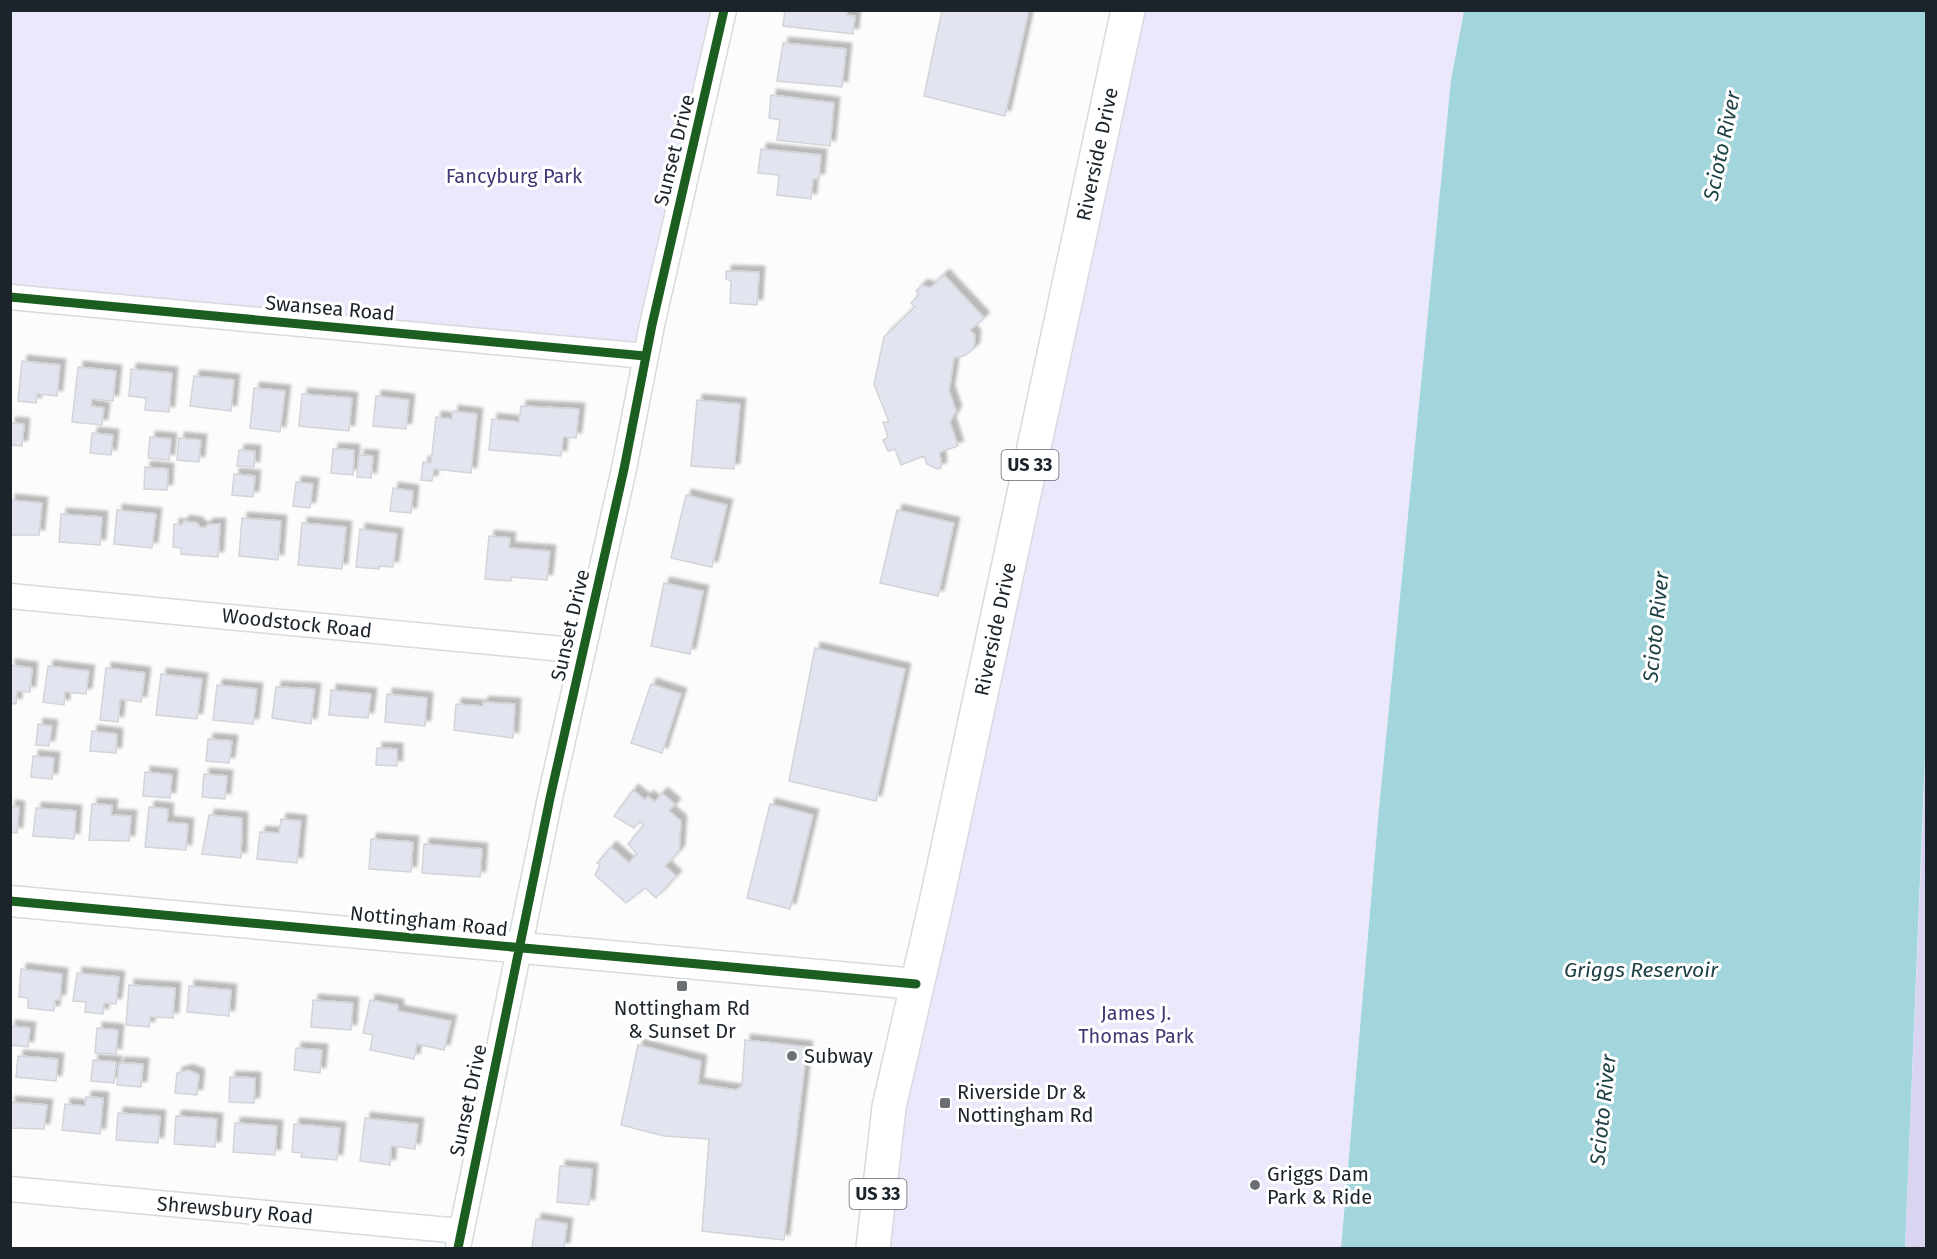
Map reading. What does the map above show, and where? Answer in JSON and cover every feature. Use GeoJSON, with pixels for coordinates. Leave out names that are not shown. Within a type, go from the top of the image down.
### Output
{"type":"FeatureCollection","features":[{"type":"Feature","properties":{"kind":"main road","name":"Riverside Drive"},"geometry":{"type":"LineString","coordinates":[[873,1248],[889,1107],[941,883],[1128,10]]}},
{"type":"Feature","properties":{"kind":"street","name":"Sunset Drive"},"geometry":{"type":"LineString","coordinates":[[459,1240],[583,651],[624,469],[645,356],[724,10]]}},
{"type":"Feature","properties":{"kind":"street","name":"Swansea Road"},"geometry":{"type":"LineString","coordinates":[[10,297],[645,356]]}},
{"type":"Feature","properties":{"kind":"street","name":"Woodstock Road"},"geometry":{"type":"LineString","coordinates":[[10,596],[583,651]]}},
{"type":"Feature","properties":{"kind":"street","name":"Nottingham Road"},"geometry":{"type":"LineString","coordinates":[[10,901],[916,984]]}},
{"type":"Feature","properties":{"kind":"street","name":"Shrewsbury Road"},"geometry":{"type":"LineString","coordinates":[[10,1189],[459,1240]]}},
{"type":"Feature","properties":{"kind":"green space","name":"Fancyburg Park"},"geometry":{"type":"Polygon","coordinates":[[[10,11],[724,11],[645,356],[11,297],[10,11]]]}},
{"type":"Feature","properties":{"kind":"green space","name":"James J. Thomas Park"},"geometry":{"type":"Polygon","coordinates":[[[1128,11],[1464,11],[1451,80],[1378,819],[1341,1248],[873,1248],[1128,11]]]}},
{"type":"Feature","properties":{"kind":"shaded area"},"geometry":{"type":"Polygon","coordinates":[[[1926,732],[1926,1248],[1905,1248],[1924,790],[1926,732]]]}},
{"type":"Feature","properties":{"kind":"water","name":"Griggs Reservoir"},"geometry":{"type":"Polygon","coordinates":[[[1464,11],[1926,11],[1926,732],[1905,1248],[1341,1248],[1378,819],[1451,80],[1464,11]]]}},
{"type":"Feature","properties":{"kind":"building"},"geometry":{"type":"Polygon","coordinates":[[[785,10],[847,10],[847,15],[855,16],[853,34],[783,26],[785,10]]]}},
{"type":"Feature","properties":{"kind":"building"},"geometry":{"type":"Polygon","coordinates":[[[942,10],[1029,10],[1005,116],[924,96],[942,10]]]}},
{"type":"Feature","properties":{"kind":"building"},"geometry":{"type":"Polygon","coordinates":[[[783,43],[846,49],[842,87],[777,81],[783,43]]]}},
{"type":"Feature","properties":{"kind":"building"},"geometry":{"type":"Polygon","coordinates":[[[771,95],[834,103],[830,146],[777,140],[780,120],[769,118],[771,95]]]}},
{"type":"Feature","properties":{"kind":"building"},"geometry":{"type":"Polygon","coordinates":[[[761,149],[821,155],[819,179],[813,179],[811,199],[777,195],[779,175],[758,173],[761,149]]]}},
{"type":"Feature","properties":{"kind":"building"},"geometry":{"type":"Polygon","coordinates":[[[726,271],[759,272],[757,305],[730,303],[731,281],[726,279],[726,271]]]}},
{"type":"Feature","properties":{"kind":"building"},"geometry":{"type":"Polygon","coordinates":[[[944,275],[984,318],[970,330],[975,335],[974,348],[964,356],[954,358],[949,391],[956,411],[950,422],[958,446],[940,452],[941,468],[937,469],[927,464],[924,456],[901,465],[895,449],[888,451],[883,440],[888,437],[883,422],[889,422],[874,384],[884,337],[915,307],[911,303],[919,295],[916,291],[922,285],[930,288],[944,275]]]}},
{"type":"Feature","properties":{"kind":"building"},"geometry":{"type":"Polygon","coordinates":[[[22,361],[60,365],[57,396],[37,394],[36,403],[18,401],[22,361]]]}},
{"type":"Feature","properties":{"kind":"building"},"geometry":{"type":"Polygon","coordinates":[[[78,367],[116,371],[113,401],[92,399],[91,406],[104,408],[102,425],[72,422],[78,367]]]}},
{"type":"Feature","properties":{"kind":"building"},"geometry":{"type":"Polygon","coordinates":[[[131,369],[172,373],[169,412],[145,410],[146,398],[129,396],[131,369]]]}},
{"type":"Feature","properties":{"kind":"building"},"geometry":{"type":"Polygon","coordinates":[[[194,376],[234,380],[231,411],[190,406],[194,376]]]}},
{"type":"Feature","properties":{"kind":"building"},"geometry":{"type":"Polygon","coordinates":[[[254,388],[285,391],[280,432],[250,428],[254,388]]]}},
{"type":"Feature","properties":{"kind":"building"},"geometry":{"type":"Polygon","coordinates":[[[302,394],[352,398],[349,431],[299,426],[302,394]]]}},
{"type":"Feature","properties":{"kind":"building"},"geometry":{"type":"Polygon","coordinates":[[[376,396],[409,400],[406,429],[373,426],[376,396]]]}},
{"type":"Feature","properties":{"kind":"building"},"geometry":{"type":"Polygon","coordinates":[[[697,400],[740,404],[734,469],[691,466],[697,400]]]}},
{"type":"Feature","properties":{"kind":"building"},"geometry":{"type":"Polygon","coordinates":[[[521,406],[579,409],[576,438],[563,437],[561,456],[489,450],[492,419],[519,422],[521,406]]]}},
{"type":"Feature","properties":{"kind":"building"},"geometry":{"type":"Polygon","coordinates":[[[453,411],[477,414],[471,473],[434,469],[432,481],[421,480],[423,462],[431,463],[436,417],[452,419],[453,411]]]}},
{"type":"Feature","properties":{"kind":"building"},"geometry":{"type":"Polygon","coordinates":[[[10,423],[24,424],[22,446],[10,445],[10,423]]]}},
{"type":"Feature","properties":{"kind":"building"},"geometry":{"type":"Polygon","coordinates":[[[92,433],[113,435],[111,455],[90,453],[92,433]]]}},
{"type":"Feature","properties":{"kind":"building"},"geometry":{"type":"Polygon","coordinates":[[[150,437],[171,439],[169,460],[148,458],[150,437]]]}},
{"type":"Feature","properties":{"kind":"building"},"geometry":{"type":"Polygon","coordinates":[[[179,438],[201,440],[199,462],[177,460],[179,438]]]}},
{"type":"Feature","properties":{"kind":"building"},"geometry":{"type":"Polygon","coordinates":[[[333,449],[354,450],[353,475],[331,473],[333,449]]]}},
{"type":"Feature","properties":{"kind":"building"},"geometry":{"type":"Polygon","coordinates":[[[239,450],[255,451],[254,467],[237,466],[239,450]]]}},
{"type":"Feature","properties":{"kind":"building"},"geometry":{"type":"Polygon","coordinates":[[[359,455],[373,456],[371,478],[357,477],[359,455]]]}},
{"type":"Feature","properties":{"kind":"building"},"geometry":{"type":"Polygon","coordinates":[[[145,467],[168,469],[167,490],[144,489],[145,467]]]}},
{"type":"Feature","properties":{"kind":"building"},"geometry":{"type":"Polygon","coordinates":[[[234,474],[255,476],[253,497],[232,495],[234,474]]]}},
{"type":"Feature","properties":{"kind":"building"},"geometry":{"type":"Polygon","coordinates":[[[296,482],[313,484],[310,508],[293,506],[296,482]]]}},
{"type":"Feature","properties":{"kind":"building"},"geometry":{"type":"Polygon","coordinates":[[[393,488],[413,491],[411,513],[390,511],[393,488]]]}},
{"type":"Feature","properties":{"kind":"building"},"geometry":{"type":"Polygon","coordinates":[[[686,495],[727,505],[712,567],[671,558],[686,495]]]}},
{"type":"Feature","properties":{"kind":"building"},"geometry":{"type":"Polygon","coordinates":[[[10,500],[42,503],[39,535],[10,535],[10,500]]]}},
{"type":"Feature","properties":{"kind":"building"},"geometry":{"type":"Polygon","coordinates":[[[117,510],[156,514],[152,548],[114,544],[117,510]]]}},
{"type":"Feature","properties":{"kind":"building"},"geometry":{"type":"Polygon","coordinates":[[[897,510],[954,523],[938,596],[880,583],[897,510]]]}},
{"type":"Feature","properties":{"kind":"building"},"geometry":{"type":"Polygon","coordinates":[[[61,514],[102,517],[100,545],[59,542],[61,514]]]}},
{"type":"Feature","properties":{"kind":"building"},"geometry":{"type":"Polygon","coordinates":[[[242,518],[281,521],[278,560],[239,556],[242,518]]]}},
{"type":"Feature","properties":{"kind":"building"},"geometry":{"type":"Polygon","coordinates":[[[184,521],[197,523],[200,527],[205,528],[208,524],[220,524],[218,557],[181,554],[181,548],[173,547],[174,524],[182,525],[184,521]]]}},
{"type":"Feature","properties":{"kind":"building"},"geometry":{"type":"Polygon","coordinates":[[[302,523],[346,527],[342,569],[298,565],[302,523]]]}},
{"type":"Feature","properties":{"kind":"building"},"geometry":{"type":"Polygon","coordinates":[[[360,529],[397,534],[393,567],[379,566],[379,569],[356,567],[360,529]]]}},
{"type":"Feature","properties":{"kind":"building"},"geometry":{"type":"Polygon","coordinates":[[[489,536],[510,538],[509,548],[550,551],[547,580],[511,577],[511,581],[485,579],[489,536]]]}},
{"type":"Feature","properties":{"kind":"building"},"geometry":{"type":"Polygon","coordinates":[[[664,583],[703,591],[690,654],[651,646],[664,583]]]}},
{"type":"Feature","properties":{"kind":"building"},"geometry":{"type":"Polygon","coordinates":[[[815,648],[905,669],[876,801],[789,781],[815,648]]]}},
{"type":"Feature","properties":{"kind":"building"},"geometry":{"type":"Polygon","coordinates":[[[10,665],[32,668],[30,692],[17,691],[16,704],[10,703],[10,665]]]}},
{"type":"Feature","properties":{"kind":"building"},"geometry":{"type":"Polygon","coordinates":[[[48,666],[89,671],[86,694],[65,692],[64,705],[43,702],[48,666]]]}},
{"type":"Feature","properties":{"kind":"building"},"geometry":{"type":"Polygon","coordinates":[[[106,668],[145,673],[141,702],[120,699],[118,722],[100,720],[106,668]]]}},
{"type":"Feature","properties":{"kind":"building"},"geometry":{"type":"Polygon","coordinates":[[[161,674],[202,679],[197,719],[156,715],[161,674]]]}},
{"type":"Feature","properties":{"kind":"building"},"geometry":{"type":"Polygon","coordinates":[[[651,684],[681,694],[662,753],[631,743],[651,684]]]}},
{"type":"Feature","properties":{"kind":"building"},"geometry":{"type":"Polygon","coordinates":[[[217,685],[257,689],[253,724],[213,720],[217,685]]]}},
{"type":"Feature","properties":{"kind":"building"},"geometry":{"type":"Polygon","coordinates":[[[276,687],[315,689],[311,724],[272,718],[276,687]]]}},
{"type":"Feature","properties":{"kind":"building"},"geometry":{"type":"Polygon","coordinates":[[[331,690],[371,694],[368,718],[329,715],[331,690]]]}},
{"type":"Feature","properties":{"kind":"building"},"geometry":{"type":"Polygon","coordinates":[[[387,694],[427,698],[425,726],[385,722],[387,694]]]}},
{"type":"Feature","properties":{"kind":"building"},"geometry":{"type":"Polygon","coordinates":[[[483,702],[515,704],[513,738],[454,730],[456,704],[483,706],[483,702]]]}},
{"type":"Feature","properties":{"kind":"building"},"geometry":{"type":"Polygon","coordinates":[[[38,724],[52,726],[49,746],[36,745],[38,724]]]}},
{"type":"Feature","properties":{"kind":"building"},"geometry":{"type":"Polygon","coordinates":[[[92,731],[117,734],[116,753],[90,751],[92,731]]]}},
{"type":"Feature","properties":{"kind":"building"},"geometry":{"type":"Polygon","coordinates":[[[208,739],[232,741],[229,763],[206,761],[208,739]]]}},
{"type":"Feature","properties":{"kind":"building"},"geometry":{"type":"Polygon","coordinates":[[[377,748],[397,749],[397,766],[376,765],[377,748]]]}},
{"type":"Feature","properties":{"kind":"building"},"geometry":{"type":"Polygon","coordinates":[[[33,756],[54,758],[52,779],[31,777],[33,756]]]}},
{"type":"Feature","properties":{"kind":"building"},"geometry":{"type":"Polygon","coordinates":[[[145,772],[172,775],[170,798],[143,796],[145,772]]]}},
{"type":"Feature","properties":{"kind":"building"},"geometry":{"type":"Polygon","coordinates":[[[204,774],[227,776],[225,799],[202,797],[204,774]]]}},
{"type":"Feature","properties":{"kind":"building"},"geometry":{"type":"Polygon","coordinates":[[[633,790],[645,800],[648,796],[655,802],[662,793],[675,804],[669,811],[681,821],[679,851],[665,866],[676,876],[656,898],[645,888],[626,903],[595,875],[600,865],[597,863],[611,847],[629,863],[637,854],[628,844],[644,825],[640,821],[634,828],[614,816],[633,790]]]}},
{"type":"Feature","properties":{"kind":"building"},"geometry":{"type":"Polygon","coordinates":[[[92,804],[112,805],[111,815],[131,816],[129,841],[89,840],[92,804]]]}},
{"type":"Feature","properties":{"kind":"building"},"geometry":{"type":"Polygon","coordinates":[[[770,804],[813,815],[790,909],[747,898],[770,804]]]}},
{"type":"Feature","properties":{"kind":"building"},"geometry":{"type":"Polygon","coordinates":[[[10,806],[19,807],[17,833],[10,832],[10,806]]]}},
{"type":"Feature","properties":{"kind":"building"},"geometry":{"type":"Polygon","coordinates":[[[149,807],[168,809],[167,822],[188,824],[186,850],[145,847],[149,807]]]}},
{"type":"Feature","properties":{"kind":"building"},"geometry":{"type":"Polygon","coordinates":[[[36,808],[76,811],[74,839],[33,836],[36,808]]]}},
{"type":"Feature","properties":{"kind":"building"},"geometry":{"type":"Polygon","coordinates":[[[209,815],[242,818],[241,858],[202,854],[209,815]]]}},
{"type":"Feature","properties":{"kind":"building"},"geometry":{"type":"Polygon","coordinates":[[[281,819],[301,821],[297,863],[257,859],[260,832],[279,833],[281,819]]]}},
{"type":"Feature","properties":{"kind":"building"},"geometry":{"type":"Polygon","coordinates":[[[371,839],[413,842],[411,872],[369,869],[371,839]]]}},
{"type":"Feature","properties":{"kind":"building"},"geometry":{"type":"Polygon","coordinates":[[[424,844],[482,849],[480,877],[422,873],[424,844]]]}},
{"type":"Feature","properties":{"kind":"building"},"geometry":{"type":"Polygon","coordinates":[[[21,969],[62,974],[60,1000],[55,1000],[54,1011],[28,1008],[28,998],[19,997],[21,969]]]}},
{"type":"Feature","properties":{"kind":"building"},"geometry":{"type":"Polygon","coordinates":[[[77,973],[119,977],[116,1004],[104,1003],[103,1014],[85,1012],[86,1002],[73,1001],[77,973]]]}},
{"type":"Feature","properties":{"kind":"building"},"geometry":{"type":"Polygon","coordinates":[[[129,985],[175,988],[173,1018],[150,1017],[149,1027],[126,1025],[129,985]]]}},
{"type":"Feature","properties":{"kind":"building"},"geometry":{"type":"Polygon","coordinates":[[[189,986],[231,990],[229,1016],[187,1012],[189,986]]]}},
{"type":"Feature","properties":{"kind":"building"},"geometry":{"type":"Polygon","coordinates":[[[313,1000],[353,1003],[351,1030],[311,1027],[313,1000]]]}},
{"type":"Feature","properties":{"kind":"building"},"geometry":{"type":"Polygon","coordinates":[[[370,1000],[398,1005],[398,1011],[451,1021],[444,1050],[417,1044],[414,1059],[370,1050],[373,1035],[363,1033],[370,1000]]]}},
{"type":"Feature","properties":{"kind":"building"},"geometry":{"type":"Polygon","coordinates":[[[10,1026],[30,1028],[28,1047],[10,1045],[10,1026]]]}},
{"type":"Feature","properties":{"kind":"building"},"geometry":{"type":"Polygon","coordinates":[[[97,1028],[118,1030],[116,1054],[95,1053],[97,1028]]]}},
{"type":"Feature","properties":{"kind":"building"},"geometry":{"type":"Polygon","coordinates":[[[745,1040],[807,1047],[784,1240],[702,1231],[709,1139],[664,1136],[621,1125],[638,1045],[701,1061],[698,1084],[736,1090],[742,1086],[745,1040]]]}},
{"type":"Feature","properties":{"kind":"building"},"geometry":{"type":"Polygon","coordinates":[[[296,1048],[322,1050],[320,1073],[294,1070],[296,1048]]]}},
{"type":"Feature","properties":{"kind":"building"},"geometry":{"type":"Polygon","coordinates":[[[18,1056],[58,1059],[56,1081],[16,1077],[18,1056]]]}},
{"type":"Feature","properties":{"kind":"building"},"geometry":{"type":"Polygon","coordinates":[[[93,1060],[116,1062],[114,1083],[91,1081],[93,1060]]]}},
{"type":"Feature","properties":{"kind":"building"},"geometry":{"type":"Polygon","coordinates":[[[119,1063],[143,1064],[141,1087],[117,1085],[119,1063]]]}},
{"type":"Feature","properties":{"kind":"building"},"geometry":{"type":"Polygon","coordinates":[[[188,1070],[199,1075],[197,1095],[175,1093],[177,1073],[188,1070]]]}},
{"type":"Feature","properties":{"kind":"building"},"geometry":{"type":"Polygon","coordinates":[[[230,1077],[255,1078],[254,1103],[229,1102],[230,1077]]]}},
{"type":"Feature","properties":{"kind":"building"},"geometry":{"type":"Polygon","coordinates":[[[86,1097],[103,1098],[100,1134],[62,1130],[65,1104],[85,1106],[86,1097]]]}},
{"type":"Feature","properties":{"kind":"building"},"geometry":{"type":"Polygon","coordinates":[[[10,1102],[47,1105],[44,1129],[10,1128],[10,1102]]]}},
{"type":"Feature","properties":{"kind":"building"},"geometry":{"type":"Polygon","coordinates":[[[118,1113],[160,1116],[158,1143],[116,1140],[118,1113]]]}},
{"type":"Feature","properties":{"kind":"building"},"geometry":{"type":"Polygon","coordinates":[[[176,1116],[217,1119],[215,1147],[174,1144],[176,1116]]]}},
{"type":"Feature","properties":{"kind":"building"},"geometry":{"type":"Polygon","coordinates":[[[365,1118],[418,1124],[415,1149],[391,1146],[390,1165],[360,1161],[365,1118]]]}},
{"type":"Feature","properties":{"kind":"building"},"geometry":{"type":"Polygon","coordinates":[[[235,1123],[277,1126],[275,1155],[233,1152],[235,1123]]]}},
{"type":"Feature","properties":{"kind":"building"},"geometry":{"type":"Polygon","coordinates":[[[294,1124],[340,1128],[337,1160],[301,1157],[302,1153],[292,1152],[294,1124]]]}},
{"type":"Feature","properties":{"kind":"building"},"geometry":{"type":"Polygon","coordinates":[[[560,1166],[592,1169],[589,1205],[557,1202],[560,1166]]]}},
{"type":"Feature","properties":{"kind":"building"},"geometry":{"type":"Polygon","coordinates":[[[536,1219],[567,1224],[564,1248],[532,1248],[536,1219]]]}},
{"type":"Feature","properties":{"kind":"cycle path"},"geometry":{"type":"LineString","coordinates":[[458,1248],[550,798],[624,469],[652,325],[724,10]]}},
{"type":"Feature","properties":{"kind":"cycle path"},"geometry":{"type":"LineString","coordinates":[[10,297],[645,356]]}},
{"type":"Feature","properties":{"kind":"cycle path"},"geometry":{"type":"LineString","coordinates":[[10,901],[916,984]]}},
{"type":"Feature","properties":{"kind":"place","name":"Nottingham Rd & Sunset Dr"},"geometry":{"type":"Point","coordinates":[682,986]}},
{"type":"Feature","properties":{"kind":"place","name":"Subway"},"geometry":{"type":"Point","coordinates":[792,1056]}},
{"type":"Feature","properties":{"kind":"place","name":"Riverside Dr & Nottingham Rd"},"geometry":{"type":"Point","coordinates":[945,1103]}},
{"type":"Feature","properties":{"kind":"place","name":"Griggs Dam Park & Ride"},"geometry":{"type":"Point","coordinates":[1255,1185]}},
{"type":"Feature","properties":{"kind":"water label","name":"Scioto River"},"geometry":{"type":"Point","coordinates":[1722,146]}},
{"type":"Feature","properties":{"kind":"water label","name":"Scioto River"},"geometry":{"type":"Point","coordinates":[1656,627]}},
{"type":"Feature","properties":{"kind":"water label","name":"Scioto River"},"geometry":{"type":"Point","coordinates":[1603,1110]}}]}
